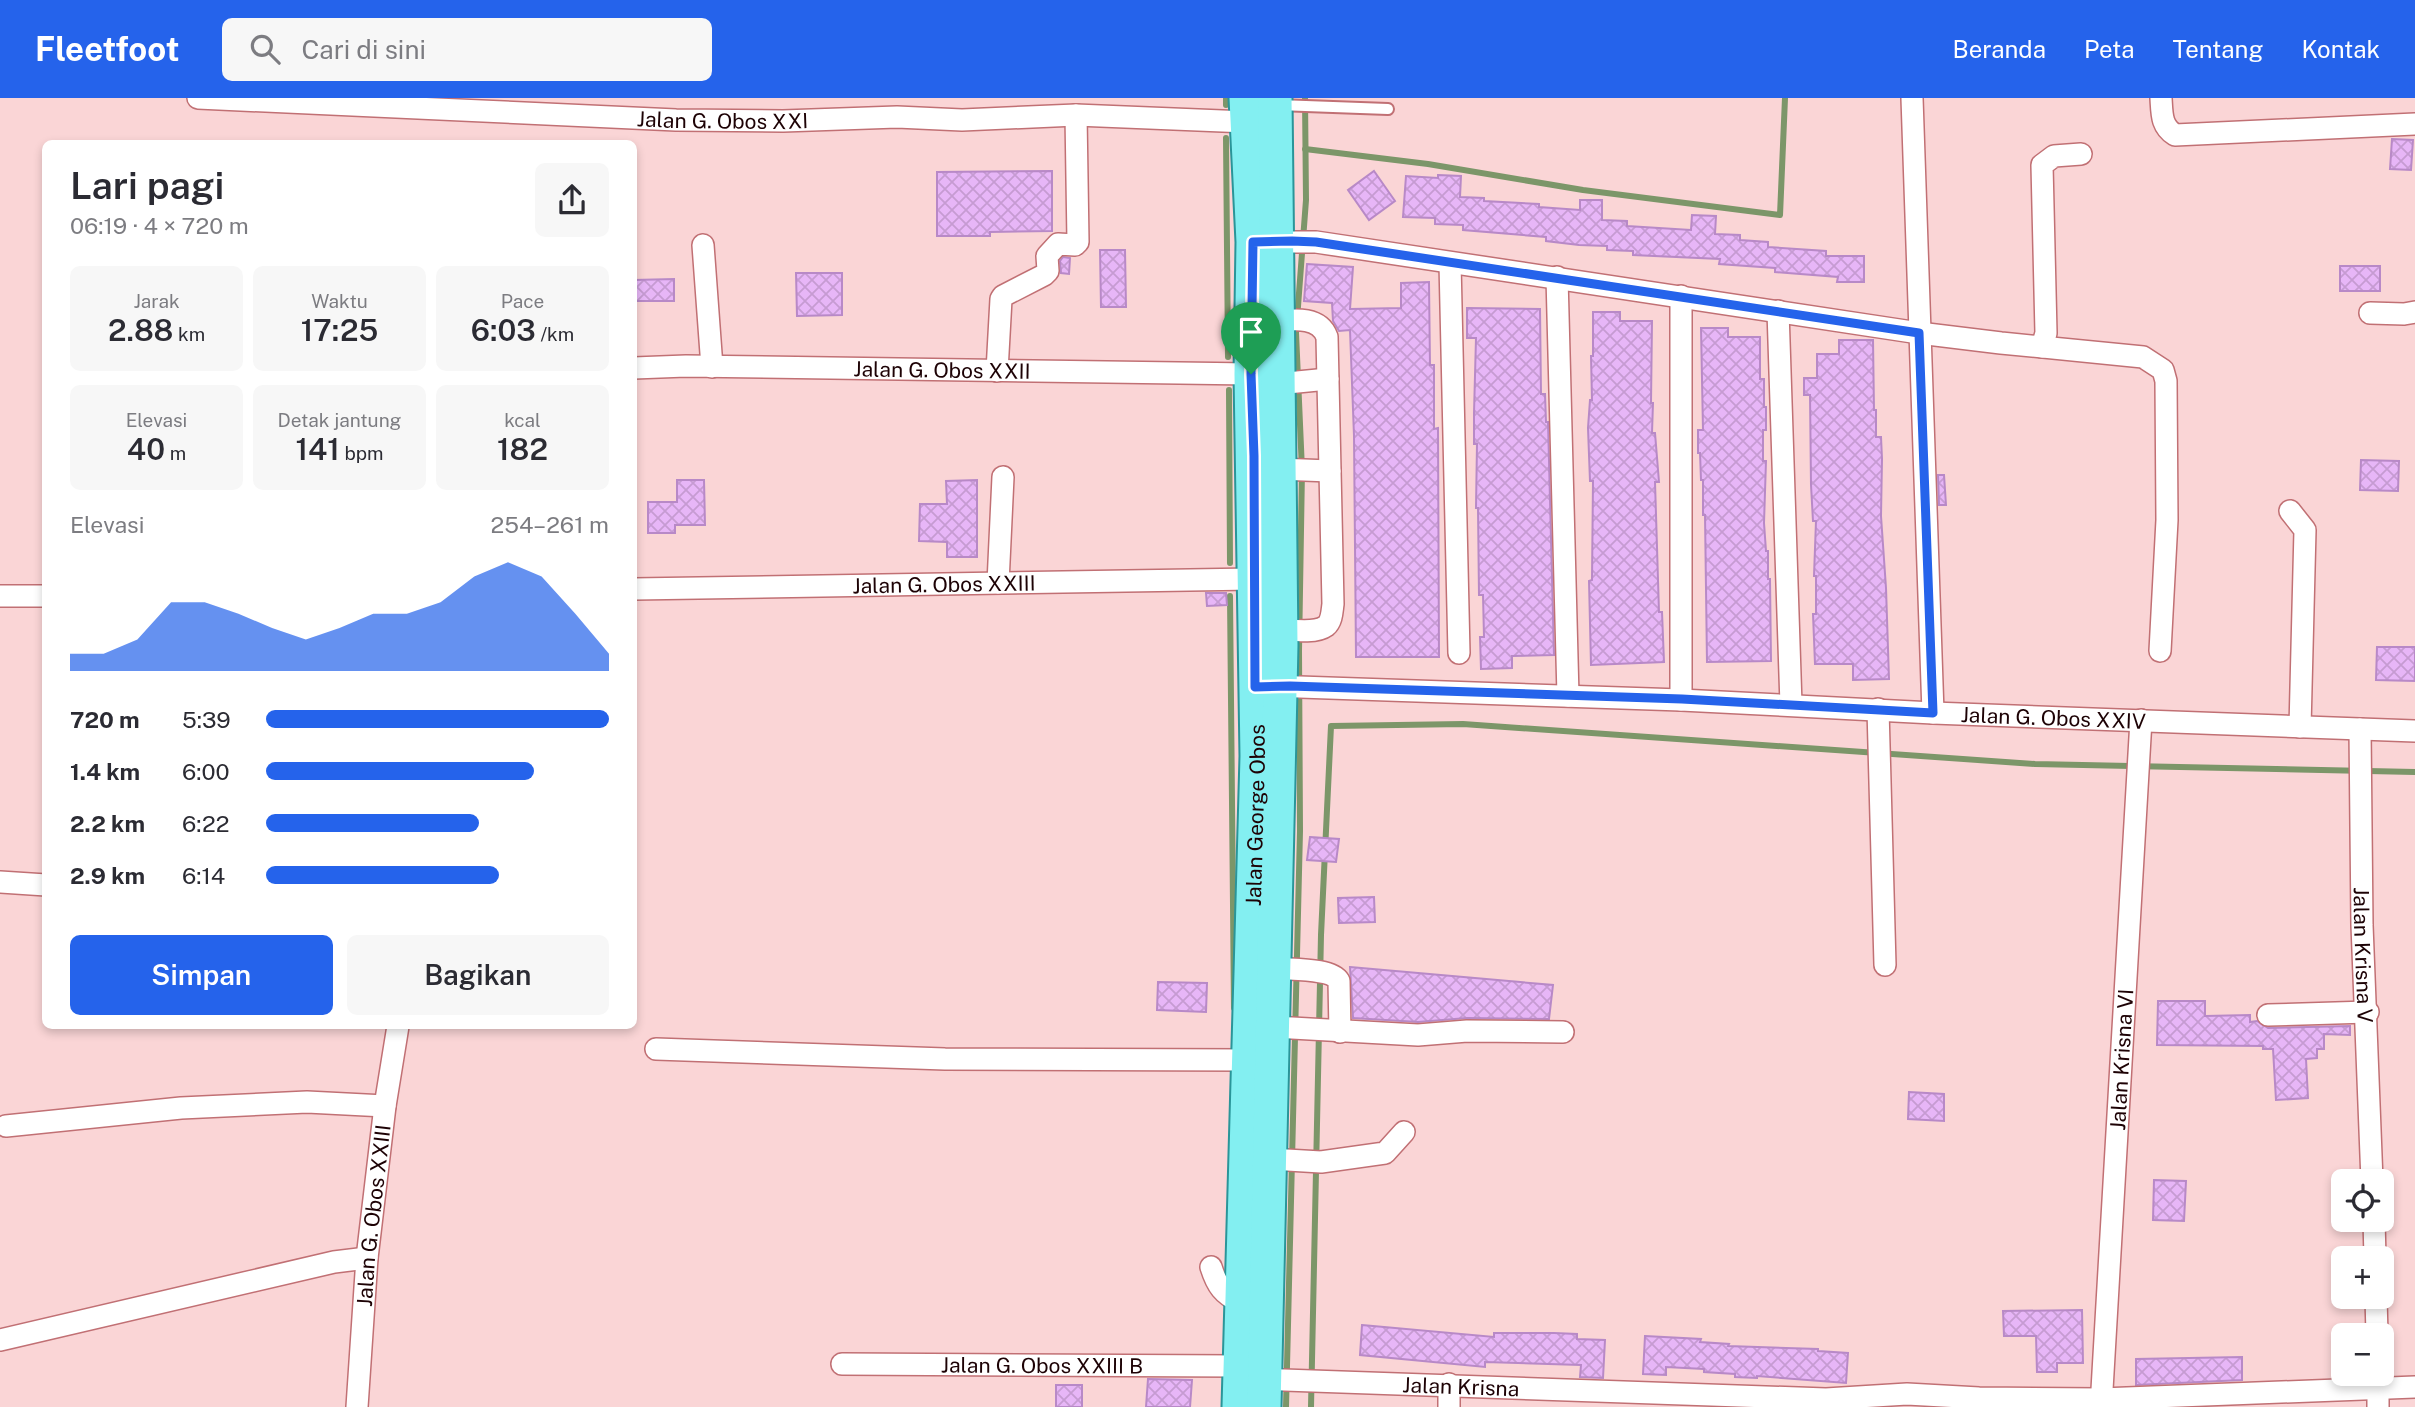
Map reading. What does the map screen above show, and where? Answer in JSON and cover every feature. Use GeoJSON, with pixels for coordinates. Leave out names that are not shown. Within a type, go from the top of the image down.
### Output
{"type":"FeatureCollection","features":[{"type":"Feature","properties":{"kind":"main road","name":"Jalan George Obos"},"geometry":{"type":"LineString","coordinates":[[1253,1386],[1284,1160],[1291,969],[1275,686],[1253,579],[1254,456],[1292,380],[1274,242],[1269,106]]}},
{"type":"Feature","properties":{"kind":"main road","name":"Jalan George Obos"},"geometry":{"type":"LineString","coordinates":[[1253,1386],[1241,1303],[1257,756],[1293,629],[1291,320],[1274,242]]}},
{"type":"Feature","properties":{"kind":"street","name":"Jalan G. Obos XXI"},"geometry":{"type":"LineString","coordinates":[[198,98],[676,120],[783,121],[897,117],[962,120],[1269,106]]}},
{"type":"Feature","properties":{"kind":"street"},"geometry":{"type":"LineString","coordinates":[[1912,98],[1933,713]]}},
{"type":"Feature","properties":{"kind":"street"},"geometry":{"type":"LineString","coordinates":[[2161,98],[2163,124],[2166,130],[2175,135],[2415,124]]}},
{"type":"Feature","properties":{"kind":"street"},"geometry":{"type":"LineString","coordinates":[[996,371],[1001,299],[1044,275],[1048,271],[1047,256],[1051,249],[1058,244],[1075,245],[1078,242],[1076,115]]}},
{"type":"Feature","properties":{"kind":"street"},"geometry":{"type":"LineString","coordinates":[[2042,347],[2046,333],[2042,165],[2054,156],[2081,154]]}},
{"type":"Feature","properties":{"kind":"street"},"geometry":{"type":"LineString","coordinates":[[1274,242],[1316,242],[1919,333],[2143,357],[2163,370],[2166,381],[2167,520],[2160,651]]}},
{"type":"Feature","properties":{"kind":"street"},"geometry":{"type":"LineString","coordinates":[[703,245],[712,367]]}},
{"type":"Feature","properties":{"kind":"street"},"geometry":{"type":"LineString","coordinates":[[1450,263],[1459,653]]}},
{"type":"Feature","properties":{"kind":"street"},"geometry":{"type":"LineString","coordinates":[[1557,277],[1568,696]]}},
{"type":"Feature","properties":{"kind":"street"},"geometry":{"type":"LineString","coordinates":[[1681,296],[1682,699]]}},
{"type":"Feature","properties":{"kind":"street"},"geometry":{"type":"LineString","coordinates":[[1778,311],[1791,705]]}},
{"type":"Feature","properties":{"kind":"street"},"geometry":{"type":"LineString","coordinates":[[2370,313],[2415,312]]}},
{"type":"Feature","properties":{"kind":"street"},"geometry":{"type":"LineString","coordinates":[[1291,320],[1317,323],[1325,331],[1292,380],[1330,471],[1333,604],[1331,618],[1326,626],[1317,629],[1293,629]]}},
{"type":"Feature","properties":{"kind":"street","name":"Jalan G. Obos XXII"},"geometry":{"type":"LineString","coordinates":[[637,368],[996,371],[1292,380]]}},
{"type":"Feature","properties":{"kind":"street"},"geometry":{"type":"LineString","coordinates":[[1294,470],[1330,471]]}},
{"type":"Feature","properties":{"kind":"street"},"geometry":{"type":"LineString","coordinates":[[998,583],[1003,477]]}},
{"type":"Feature","properties":{"kind":"street"},"geometry":{"type":"LineString","coordinates":[[2290,512],[2305,530],[2300,727]]}},
{"type":"Feature","properties":{"kind":"street","name":"Jalan G. Obos XXIII"},"geometry":{"type":"LineString","coordinates":[[637,589],[1253,579]]}},
{"type":"Feature","properties":{"kind":"street"},"geometry":{"type":"LineString","coordinates":[[0,596],[42,596]]}},
{"type":"Feature","properties":{"kind":"street","name":"Jalan G. Obos XXIV"},"geometry":{"type":"LineString","coordinates":[[1275,686],[1682,699],[1933,713],[2415,731]]}},
{"type":"Feature","properties":{"kind":"street"},"geometry":{"type":"LineString","coordinates":[[1878,709],[1885,965]]}},
{"type":"Feature","properties":{"kind":"street","name":"Jalan Krisna VI"},"geometry":{"type":"LineString","coordinates":[[2101,1403],[2141,720]]}},
{"type":"Feature","properties":{"kind":"street","name":"Jalan Krisna V"},"geometry":{"type":"LineString","coordinates":[[2360,729],[2362,925],[2368,1012],[2372,1169]]}},
{"type":"Feature","properties":{"kind":"street"},"geometry":{"type":"LineString","coordinates":[[0,882],[42,886]]}},
{"type":"Feature","properties":{"kind":"street"},"geometry":{"type":"LineString","coordinates":[[1291,969],[1333,974],[1339,981],[1340,1032]]}},
{"type":"Feature","properties":{"kind":"street"},"geometry":{"type":"LineString","coordinates":[[2268,1015],[2368,1012]]}},
{"type":"Feature","properties":{"kind":"street"},"geometry":{"type":"LineString","coordinates":[[1289,1028],[1418,1035],[1467,1031],[1563,1032]]}},
{"type":"Feature","properties":{"kind":"street","name":"Jalan G. Obos XXIII"},"geometry":{"type":"LineString","coordinates":[[357,1407],[368,1258],[385,1106],[398,1029]]}},
{"type":"Feature","properties":{"kind":"street"},"geometry":{"type":"LineString","coordinates":[[656,1049],[945,1059],[1247,1060]]}},
{"type":"Feature","properties":{"kind":"street"},"geometry":{"type":"LineString","coordinates":[[6,1126],[206,1107],[307,1102],[385,1106]]}},
{"type":"Feature","properties":{"kind":"street"},"geometry":{"type":"LineString","coordinates":[[1284,1160],[1321,1162],[1385,1153],[1404,1132]]}},
{"type":"Feature","properties":{"kind":"street"},"geometry":{"type":"LineString","coordinates":[[0,1340],[334,1262],[368,1258]]}},
{"type":"Feature","properties":{"kind":"street"},"geometry":{"type":"LineString","coordinates":[[1211,1267],[1221,1291],[1241,1303]]}},
{"type":"Feature","properties":{"kind":"street","name":"Jalan G. Obos XXIII B"},"geometry":{"type":"LineString","coordinates":[[842,1364],[1253,1386],[1303,1379]]}},
{"type":"Feature","properties":{"kind":"street","name":"Jalan Krisna"},"geometry":{"type":"LineString","coordinates":[[1303,1379],[1449,1384],[1551,1398],[1788,1403],[1907,1394],[1980,1403],[2101,1403],[2415,1387]]}},
{"type":"Feature","properties":{"kind":"street"},"geometry":{"type":"LineString","coordinates":[[1449,1384],[1449,1407]]}},
{"type":"Feature","properties":{"kind":"lane"},"geometry":{"type":"LineString","coordinates":[[1269,106],[1388,109]]}},
{"type":"Feature","properties":{"kind":"building"},"geometry":{"type":"Polygon","coordinates":[[[2392,139],[2413,140],[2411,170],[2390,169],[2392,139]]]}},
{"type":"Feature","properties":{"kind":"building"},"geometry":{"type":"Polygon","coordinates":[[[1052,171],[1052,231],[990,232],[990,236],[937,236],[937,172],[1052,171]]]}},
{"type":"Feature","properties":{"kind":"building"},"geometry":{"type":"Polygon","coordinates":[[[1374,171],[1395,201],[1369,220],[1348,190],[1374,171]]]}},
{"type":"Feature","properties":{"kind":"building"},"geometry":{"type":"Polygon","coordinates":[[[1438,175],[1461,176],[1460,197],[1484,198],[1484,201],[1539,204],[1539,207],[1580,210],[1580,200],[1602,200],[1602,220],[1627,221],[1627,226],[1691,230],[1692,215],[1716,216],[1715,234],[1740,235],[1740,240],[1768,242],[1768,247],[1826,251],[1826,256],[1864,256],[1864,282],[1837,282],[1838,277],[1775,272],[1775,268],[1719,264],[1720,259],[1633,255],[1633,251],[1607,250],[1607,246],[1546,241],[1546,237],[1463,230],[1463,225],[1435,224],[1435,218],[1403,217],[1406,176],[1438,178],[1438,175]]]}},
{"type":"Feature","properties":{"kind":"building"},"geometry":{"type":"Polygon","coordinates":[[[1100,250],[1125,250],[1126,307],[1101,307],[1100,250]]]}},
{"type":"Feature","properties":{"kind":"building"},"geometry":{"type":"Polygon","coordinates":[[[1063,257],[1070,258],[1069,274],[1061,273],[1060,261],[1063,257]]]}},
{"type":"Feature","properties":{"kind":"building"},"geometry":{"type":"Polygon","coordinates":[[[1307,264],[1353,267],[1350,309],[1401,308],[1401,283],[1429,282],[1430,365],[1434,365],[1434,429],[1438,428],[1439,657],[1356,657],[1350,330],[1339,331],[1333,321],[1332,303],[1304,301],[1307,264]]]}},
{"type":"Feature","properties":{"kind":"building"},"geometry":{"type":"Polygon","coordinates":[[[2340,266],[2380,266],[2380,291],[2340,291],[2340,266]]]}},
{"type":"Feature","properties":{"kind":"building"},"geometry":{"type":"Polygon","coordinates":[[[796,273],[842,273],[842,315],[797,316],[796,273]]]}},
{"type":"Feature","properties":{"kind":"building"},"geometry":{"type":"Polygon","coordinates":[[[674,279],[674,301],[637,301],[637,280],[674,279]]]}},
{"type":"Feature","properties":{"kind":"building"},"geometry":{"type":"Polygon","coordinates":[[[1467,308],[1540,309],[1541,394],[1545,394],[1548,422],[1554,655],[1512,656],[1512,668],[1481,669],[1480,637],[1484,637],[1483,595],[1479,595],[1477,444],[1474,444],[1476,338],[1467,338],[1467,308]]]}},
{"type":"Feature","properties":{"kind":"building"},"geometry":{"type":"Polygon","coordinates":[[[1593,312],[1620,312],[1620,321],[1652,321],[1652,433],[1655,433],[1659,482],[1655,482],[1659,612],[1662,612],[1664,662],[1591,665],[1589,581],[1592,580],[1593,481],[1590,481],[1588,428],[1592,400],[1593,312]]]}},
{"type":"Feature","properties":{"kind":"building"},"geometry":{"type":"Polygon","coordinates":[[[1701,328],[1728,328],[1728,337],[1760,337],[1760,379],[1764,379],[1766,407],[1766,430],[1763,430],[1763,461],[1766,461],[1764,523],[1770,579],[1771,661],[1707,662],[1705,515],[1698,453],[1698,430],[1703,430],[1701,328]]]}},
{"type":"Feature","properties":{"kind":"building"},"geometry":{"type":"Polygon","coordinates":[[[1839,340],[1873,340],[1876,437],[1881,437],[1881,516],[1889,679],[1853,680],[1853,664],[1815,664],[1813,614],[1816,614],[1816,521],[1813,521],[1811,485],[1810,395],[1804,395],[1804,378],[1817,378],[1817,354],[1839,354],[1839,340]]]}},
{"type":"Feature","properties":{"kind":"building"},"geometry":{"type":"Polygon","coordinates":[[[2361,460],[2399,461],[2398,491],[2360,490],[2361,460]]]}},
{"type":"Feature","properties":{"kind":"building"},"geometry":{"type":"Polygon","coordinates":[[[1938,475],[1944,475],[1946,505],[1939,505],[1938,475]]]}},
{"type":"Feature","properties":{"kind":"building"},"geometry":{"type":"Polygon","coordinates":[[[677,480],[704,480],[705,525],[675,525],[675,533],[648,533],[648,502],[677,502],[677,480]]]}},
{"type":"Feature","properties":{"kind":"building"},"geometry":{"type":"Polygon","coordinates":[[[977,480],[977,557],[947,557],[947,542],[919,541],[920,504],[947,504],[946,481],[977,480]]]}},
{"type":"Feature","properties":{"kind":"building"},"geometry":{"type":"Polygon","coordinates":[[[1206,593],[1226,593],[1227,605],[1207,606],[1206,593]]]}},
{"type":"Feature","properties":{"kind":"building"},"geometry":{"type":"Polygon","coordinates":[[[2377,647],[2415,647],[2415,681],[2376,680],[2377,647]]]}},
{"type":"Feature","properties":{"kind":"building"},"geometry":{"type":"Polygon","coordinates":[[[1310,837],[1339,839],[1336,862],[1307,860],[1310,837]]]}},
{"type":"Feature","properties":{"kind":"building"},"geometry":{"type":"Polygon","coordinates":[[[1374,897],[1375,922],[1339,923],[1338,898],[1374,897]]]}},
{"type":"Feature","properties":{"kind":"building"},"geometry":{"type":"Polygon","coordinates":[[[1350,967],[1553,985],[1549,1019],[1467,1018],[1418,1022],[1353,1018],[1350,967]]]}},
{"type":"Feature","properties":{"kind":"building"},"geometry":{"type":"Polygon","coordinates":[[[1158,982],[1207,983],[1206,1012],[1157,1010],[1158,982]]]}},
{"type":"Feature","properties":{"kind":"building"},"geometry":{"type":"Polygon","coordinates":[[[2158,1001],[2205,1001],[2205,1016],[2250,1015],[2250,1022],[2257,1021],[2268,1028],[2350,1026],[2350,1035],[2324,1034],[2324,1049],[2317,1049],[2317,1058],[2306,1059],[2308,1098],[2276,1100],[2273,1049],[2263,1049],[2263,1046],[2157,1045],[2158,1001]]]}},
{"type":"Feature","properties":{"kind":"building"},"geometry":{"type":"Polygon","coordinates":[[[1909,1092],[1944,1094],[1944,1121],[1908,1119],[1909,1092]]]}},
{"type":"Feature","properties":{"kind":"building"},"geometry":{"type":"Polygon","coordinates":[[[2154,1180],[2186,1181],[2184,1221],[2153,1220],[2154,1180]]]}},
{"type":"Feature","properties":{"kind":"building"},"geometry":{"type":"Polygon","coordinates":[[[2082,1310],[2083,1363],[2057,1363],[2057,1372],[2037,1372],[2036,1336],[2004,1336],[2003,1311],[2082,1310]]]}},
{"type":"Feature","properties":{"kind":"building"},"geometry":{"type":"Polygon","coordinates":[[[1362,1325],[1494,1337],[1494,1333],[1577,1334],[1577,1339],[1605,1340],[1603,1378],[1580,1377],[1581,1365],[1485,1362],[1485,1367],[1360,1355],[1362,1325]]]}},
{"type":"Feature","properties":{"kind":"building"},"geometry":{"type":"Polygon","coordinates":[[[1645,1336],[1701,1339],[1700,1342],[1729,1344],[1728,1346],[1818,1349],[1848,1353],[1846,1383],[1757,1376],[1735,1377],[1735,1374],[1704,1372],[1704,1369],[1666,1367],[1666,1375],[1643,1374],[1645,1336]]]}},
{"type":"Feature","properties":{"kind":"building"},"geometry":{"type":"Polygon","coordinates":[[[2242,1357],[2242,1380],[2136,1385],[2136,1359],[2242,1357]]]}},
{"type":"Feature","properties":{"kind":"building"},"geometry":{"type":"Polygon","coordinates":[[[1148,1379],[1192,1380],[1190,1407],[1146,1407],[1148,1379]]]}},
{"type":"Feature","properties":{"kind":"building"},"geometry":{"type":"Polygon","coordinates":[[[1056,1385],[1082,1385],[1082,1407],[1056,1407],[1056,1385]]]}},
{"type":"Feature","properties":{"kind":"waterway"},"geometry":{"type":"LineString","coordinates":[[1226,98],[1226,105]]}},
{"type":"Feature","properties":{"kind":"waterway"},"geometry":{"type":"LineString","coordinates":[[1286,1407],[1300,831],[1302,470],[1296,333],[1306,200],[1305,98]]}},
{"type":"Feature","properties":{"kind":"waterway"},"geometry":{"type":"LineString","coordinates":[[1305,149],[1428,164],[1583,190],[1780,215],[1785,98]]}},
{"type":"Feature","properties":{"kind":"waterway"},"geometry":{"type":"LineString","coordinates":[[1226,138],[1228,357]]}},
{"type":"Feature","properties":{"kind":"waterway"},"geometry":{"type":"LineString","coordinates":[[1229,390],[1230,563]]}},
{"type":"Feature","properties":{"kind":"waterway"},"geometry":{"type":"LineString","coordinates":[[1230,596],[1234,1008]]}},
{"type":"Feature","properties":{"kind":"waterway"},"geometry":{"type":"LineString","coordinates":[[1311,1407],[1321,935],[1331,726],[1463,724],[2035,764],[2415,772]]}},
{"type":"Feature","properties":{"kind":"route"},"geometry":{"type":"LineString","coordinates":[[1253,242],[1316,242],[1919,333],[1933,713],[1682,699],[1255,687],[1251,374],[1253,242]]}}]}
